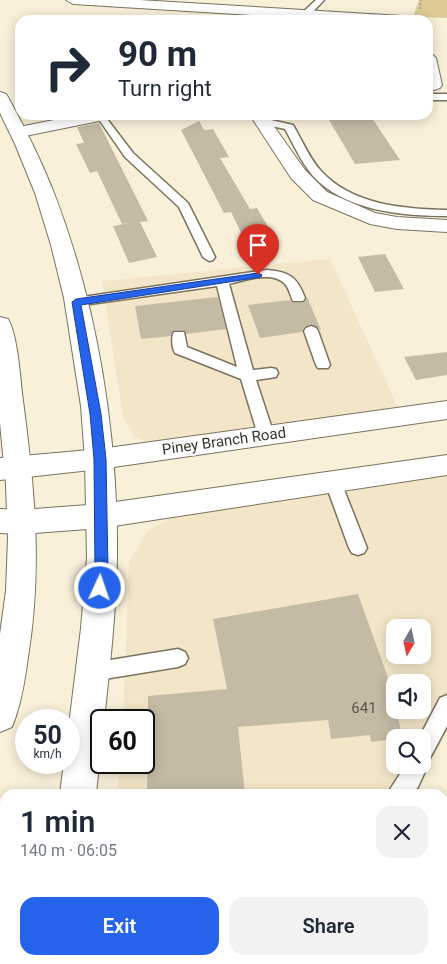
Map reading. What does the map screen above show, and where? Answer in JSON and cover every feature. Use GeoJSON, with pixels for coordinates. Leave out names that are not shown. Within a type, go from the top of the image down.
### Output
{"type":"FeatureCollection","features":[{"type":"Feature","properties":{"kind":"main road"},"geometry":{"type":"LineString","coordinates":[[73,0],[150,2],[322,15]]}},
{"type":"Feature","properties":{"kind":"main road"},"geometry":{"type":"LineString","coordinates":[[0,98],[20,132],[46,194],[76,302],[95,414],[100,459],[102,571],[79,789]]}},
{"type":"Feature","properties":{"kind":"main road"},"geometry":{"type":"LineString","coordinates":[[20,132],[78,120]]}},
{"type":"Feature","properties":{"kind":"main road"},"geometry":{"type":"LineString","coordinates":[[262,120],[310,175],[320,196],[370,218],[397,223],[447,217]]}},
{"type":"Feature","properties":{"kind":"main road"},"geometry":{"type":"LineString","coordinates":[[0,324],[10,384],[10,521],[22,574],[1,704]]}},
{"type":"Feature","properties":{"kind":"main road","name":"Piney Branch Road"},"geometry":{"type":"LineString","coordinates":[[10,469],[100,459],[447,410]]}},
{"type":"Feature","properties":{"kind":"main road"},"geometry":{"type":"LineString","coordinates":[[10,521],[101,516],[447,465]]}},
{"type":"Feature","properties":{"kind":"lane"},"geometry":{"type":"LineString","coordinates":[[306,14],[320,0]]}},
{"type":"Feature","properties":{"kind":"lane"},"geometry":{"type":"LineString","coordinates":[[434,88],[447,97]]}},
{"type":"Feature","properties":{"kind":"lane"},"geometry":{"type":"LineString","coordinates":[[105,120],[129,155],[184,205],[209,256]]}},
{"type":"Feature","properties":{"kind":"lane"},"geometry":{"type":"LineString","coordinates":[[76,302],[170,296],[222,281],[272,274],[284,276],[292,282],[298,298]]}},
{"type":"Feature","properties":{"kind":"lane"},"geometry":{"type":"LineString","coordinates":[[222,281],[247,376],[266,435]]}},
{"type":"Feature","properties":{"kind":"lane"},"geometry":{"type":"LineString","coordinates":[[311,331],[323,365]]}},
{"type":"Feature","properties":{"kind":"lane"},"geometry":{"type":"LineString","coordinates":[[179,335],[180,350],[247,376],[270,373]]}},
{"type":"Feature","properties":{"kind":"lane"},"geometry":{"type":"LineString","coordinates":[[333,482],[358,548]]}},
{"type":"Feature","properties":{"kind":"lane"},"geometry":{"type":"LineString","coordinates":[[92,672],[178,658]]}},
{"type":"Feature","properties":{"kind":"lane"},"geometry":{"type":"LineString","coordinates":[[431,736],[447,705]]}},
{"type":"Feature","properties":{"kind":"lane"},"geometry":{"type":"LineString","coordinates":[[402,789],[412,774]]}},
{"type":"Feature","properties":{"kind":"shaded area"},"geometry":{"type":"Polygon","coordinates":[[[419,0],[447,0],[447,18],[433,18],[433,15],[414,15],[419,0]]]}},
{"type":"Feature","properties":{"kind":"shaded area"},"geometry":{"type":"Polygon","coordinates":[[[330,259],[402,416],[159,447],[135,437],[123,417],[102,281],[330,259]]]}},
{"type":"Feature","properties":{"kind":"shaded area"},"geometry":{"type":"Polygon","coordinates":[[[447,475],[447,733],[431,761],[431,729],[386,729],[386,774],[423,774],[415,789],[117,789],[119,774],[155,774],[155,709],[123,709],[129,562],[148,530],[180,514],[447,475]]]}},
{"type":"Feature","properties":{"kind":"building"},"geometry":{"type":"Polygon","coordinates":[[[329,120],[373,120],[400,160],[355,164],[329,120]]]}},
{"type":"Feature","properties":{"kind":"building"},"geometry":{"type":"Polygon","coordinates":[[[199,121],[204,130],[213,129],[229,157],[220,158],[250,209],[257,208],[278,244],[249,249],[231,212],[224,213],[181,130],[199,121]]]}},
{"type":"Feature","properties":{"kind":"building"},"geometry":{"type":"Polygon","coordinates":[[[99,123],[148,221],[140,222],[157,257],[129,263],[113,226],[135,222],[122,224],[97,171],[90,173],[76,144],[84,143],[77,127],[99,123]]]}},
{"type":"Feature","properties":{"kind":"building"},"geometry":{"type":"Polygon","coordinates":[[[385,254],[404,289],[375,292],[358,257],[385,254]]]}},
{"type":"Feature","properties":{"kind":"building"},"geometry":{"type":"Polygon","coordinates":[[[218,297],[226,329],[186,334],[184,330],[174,330],[171,336],[141,339],[135,306],[218,297]]]}},
{"type":"Feature","properties":{"kind":"building"},"geometry":{"type":"Polygon","coordinates":[[[307,297],[321,330],[310,324],[304,327],[302,332],[260,338],[248,305],[290,300],[293,303],[303,303],[307,297]]]}},
{"type":"Feature","properties":{"kind":"building"},"geometry":{"type":"Polygon","coordinates":[[[447,352],[447,375],[416,380],[404,357],[447,352]]]}},
{"type":"Feature","properties":{"kind":"building"},"geometry":{"type":"Polygon","coordinates":[[[358,594],[387,674],[386,719],[398,719],[401,729],[386,729],[386,740],[371,742],[370,735],[331,739],[328,720],[238,727],[244,789],[147,789],[147,774],[155,774],[155,709],[148,709],[148,696],[227,689],[213,619],[358,594]]]}},
{"type":"Feature","properties":{"kind":"route"},"geometry":{"type":"LineString","coordinates":[[100,588],[102,571],[100,459],[95,414],[76,302],[258,275]]}}]}
